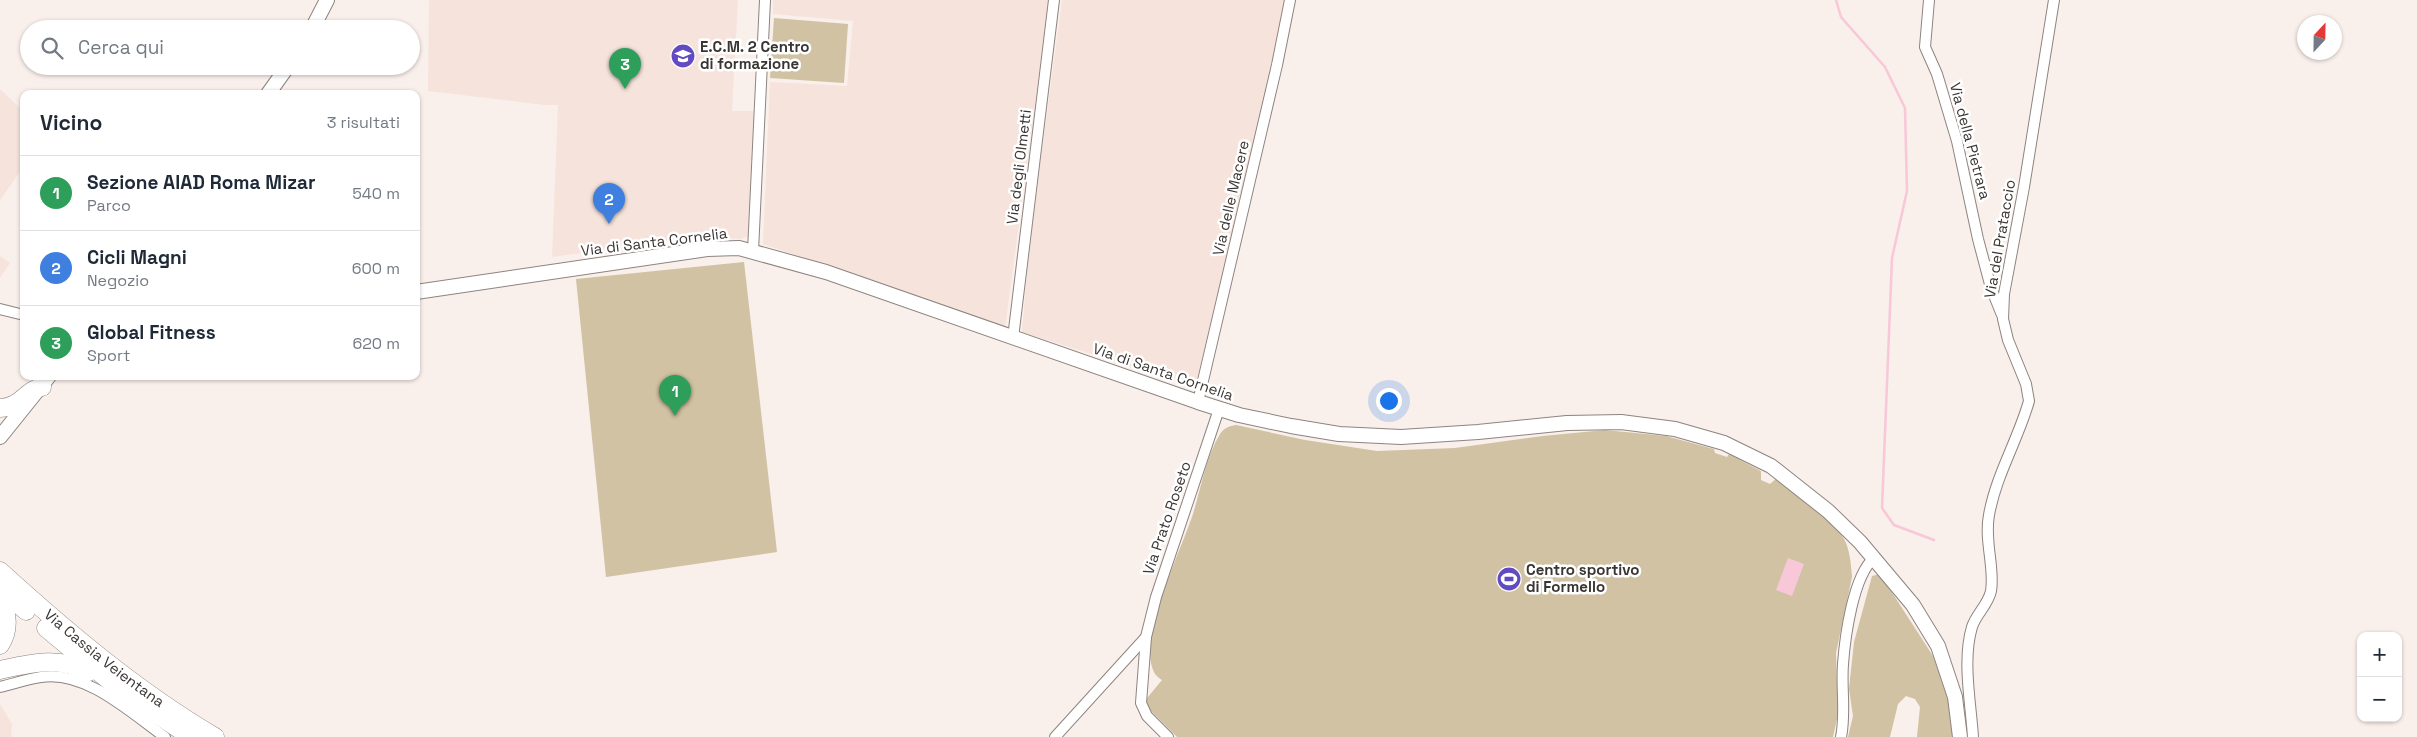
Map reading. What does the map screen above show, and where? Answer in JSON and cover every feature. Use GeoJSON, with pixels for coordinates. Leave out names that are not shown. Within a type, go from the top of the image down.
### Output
{"type":"FeatureCollection","features":[{"type":"Feature","properties":{"kind":"highway"},"geometry":{"type":"LineString","coordinates":[[0,408],[7,408],[22,402],[35,389],[48,380]]}},
{"type":"Feature","properties":{"kind":"highway","name":"Via Cassia Veientana"},"geometry":{"type":"LineString","coordinates":[[0,572],[134,684],[215,737]]}},
{"type":"Feature","properties":{"kind":"highway","name":"Via Cassia Veientana"},"geometry":{"type":"LineString","coordinates":[[0,588],[123,692],[191,737]]}},
{"type":"Feature","properties":{"kind":"highway"},"geometry":{"type":"LineString","coordinates":[[0,598],[7,616],[6,629],[0,645]]}},
{"type":"Feature","properties":{"kind":"highway"},"geometry":{"type":"LineString","coordinates":[[0,670],[42,661],[65,662],[85,670],[123,692]]}},
{"type":"Feature","properties":{"kind":"street"},"geometry":{"type":"LineString","coordinates":[[317,20],[327,0]]}},
{"type":"Feature","properties":{"kind":"street"},"geometry":{"type":"LineString","coordinates":[[753,251],[765,0]]}},
{"type":"Feature","properties":{"kind":"street","name":"Via degli Olmetti"},"geometry":{"type":"LineString","coordinates":[[1014,338],[1054,0]]}},
{"type":"Feature","properties":{"kind":"street","name":"Via delle Macere"},"geometry":{"type":"LineString","coordinates":[[1198,402],[1277,65],[1290,0]]}},
{"type":"Feature","properties":{"kind":"street","name":"Via della Pietrara"},"geometry":{"type":"LineString","coordinates":[[1929,0],[1924,36],[1925,48],[1937,74],[1957,141],[1978,239],[1991,288],[2003,319]]}},
{"type":"Feature","properties":{"kind":"street","name":"Via del Prataccio"},"geometry":{"type":"LineString","coordinates":[[1973,737],[1968,691],[1970,636],[1973,625],[1991,592],[1988,516],[2029,401],[2026,384],[2008,340],[2003,319],[2004,294],[2024,187],[2054,0]]}},
{"type":"Feature","properties":{"kind":"street"},"geometry":{"type":"LineString","coordinates":[[271,90],[282,75]]}},
{"type":"Feature","properties":{"kind":"street","name":"Via di Santa Cornelia"},"geometry":{"type":"LineString","coordinates":[[420,291],[707,249],[739,248],[826,272],[1219,409],[1291,426],[1383,437],[1450,435],[1596,422],[1641,423],[1675,428],[1732,446],[1772,466],[1835,517],[1874,558],[1913,605],[1938,646],[1955,698],[1960,737]]}},
{"type":"Feature","properties":{"kind":"street"},"geometry":{"type":"LineString","coordinates":[[0,309],[20,314]]}},
{"type":"Feature","properties":{"kind":"street"},"geometry":{"type":"LineString","coordinates":[[0,437],[48,380]]}},
{"type":"Feature","properties":{"kind":"street","name":"Via Prato Roseto"},"geometry":{"type":"LineString","coordinates":[[1168,737],[1143,712],[1140,701],[1146,637],[1154,605],[1219,409]]}},
{"type":"Feature","properties":{"kind":"street"},"geometry":{"type":"LineString","coordinates":[[1841,737],[1844,726],[1842,665],[1847,634],[1856,592],[1866,564],[1874,558]]}},
{"type":"Feature","properties":{"kind":"street","name":"Via Prato Roseto"},"geometry":{"type":"LineString","coordinates":[[1055,737],[1146,637]]}},
{"type":"Feature","properties":{"kind":"street"},"geometry":{"type":"LineString","coordinates":[[0,687],[41,677],[72,679],[96,689],[165,737]]}},
{"type":"Feature","properties":{"kind":"shaded area"},"geometry":{"type":"Polygon","coordinates":[[[429,0],[738,0],[732,111],[755,111],[748,236],[741,239],[703,236],[552,257],[558,105],[428,91],[429,0]]]}},
{"type":"Feature","properties":{"kind":"shaded area"},"geometry":{"type":"Polygon","coordinates":[[[773,0],[1049,0],[1005,328],[763,244],[770,82],[847,86],[853,21],[773,14],[773,0]]]}},
{"type":"Feature","properties":{"kind":"shaded area"},"geometry":{"type":"Polygon","coordinates":[[[1062,0],[1286,0],[1282,29],[1195,387],[1022,332],[1029,249],[1062,0]]]}},
{"type":"Feature","properties":{"kind":"shaded area"},"geometry":{"type":"Polygon","coordinates":[[[774,18],[848,24],[844,83],[770,78],[774,18]]]}},
{"type":"Feature","properties":{"kind":"shaded area"},"geometry":{"type":"Polygon","coordinates":[[[0,89],[20,108],[20,172],[0,200],[0,89]]]}},
{"type":"Feature","properties":{"kind":"shaded area"},"geometry":{"type":"Polygon","coordinates":[[[0,256],[10,263],[0,278],[0,256]]]}},
{"type":"Feature","properties":{"kind":"shaded area"},"geometry":{"type":"Polygon","coordinates":[[[744,262],[777,552],[606,577],[576,279],[744,262]]]}},
{"type":"Feature","properties":{"kind":"shaded area","name":"Centro sportivo di Formello"},"geometry":{"type":"Polygon","coordinates":[[[1236,425],[1305,440],[1377,451],[1455,448],[1605,430],[1666,436],[1714,449],[1715,453],[1727,457],[1729,454],[1761,471],[1761,480],[1770,484],[1778,477],[1831,522],[1844,539],[1849,552],[1852,577],[1836,653],[1838,714],[1833,737],[1177,737],[1143,703],[1162,680],[1154,672],[1150,657],[1151,639],[1163,594],[1193,514],[1211,453],[1222,432],[1236,425]]]}},
{"type":"Feature","properties":{"kind":"shaded area"},"geometry":{"type":"Polygon","coordinates":[[[1788,558],[1804,564],[1792,596],[1776,590],[1788,558]]]}},
{"type":"Feature","properties":{"kind":"shaded area"},"geometry":{"type":"Polygon","coordinates":[[[1880,574],[1933,656],[1949,701],[1954,737],[1917,737],[1920,707],[1915,699],[1906,696],[1898,704],[1890,737],[1848,737],[1853,716],[1849,689],[1854,642],[1872,576],[1880,574]]]}},
{"type":"Feature","properties":{"kind":"shaded area"},"geometry":{"type":"Polygon","coordinates":[[[0,704],[12,724],[11,737],[0,737],[0,704]]]}},
{"type":"Feature","properties":{"kind":"waterway"},"geometry":{"type":"LineString","coordinates":[[1836,0],[1841,17],[1885,67],[1905,108],[1907,191],[1892,258],[1882,508],[1894,525],[1934,540]]}},
{"type":"Feature","properties":{"kind":"place","name":"E.C.M. 2 Centro di formazione"},"geometry":{"type":"Point","coordinates":[683,56]}},
{"type":"Feature","properties":{"kind":"place","name":"Global Fitness"},"geometry":{"type":"Point","coordinates":[625,89]}},
{"type":"Feature","properties":{"kind":"place","name":"Cicli Magni"},"geometry":{"type":"Point","coordinates":[609,224]}},
{"type":"Feature","properties":{"kind":"place","name":"Sezione AIAD Roma Mizar"},"geometry":{"type":"Point","coordinates":[675,416]}},
{"type":"Feature","properties":{"kind":"place","name":"Centro sportivo di Formello"},"geometry":{"type":"Point","coordinates":[1509,579]}}]}
